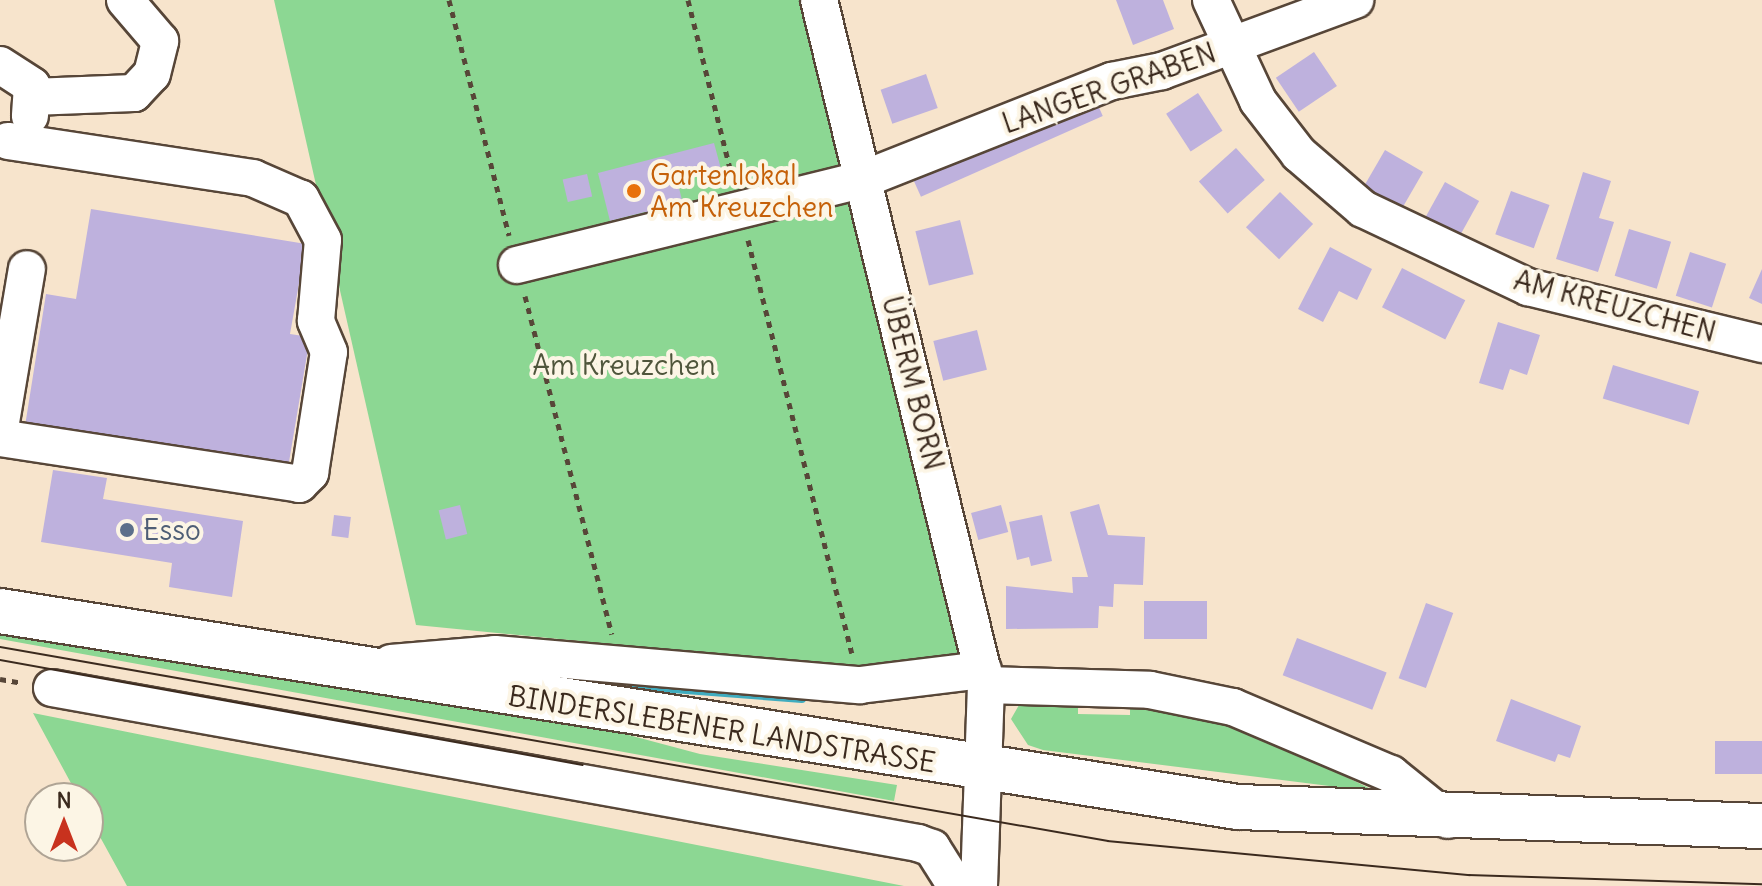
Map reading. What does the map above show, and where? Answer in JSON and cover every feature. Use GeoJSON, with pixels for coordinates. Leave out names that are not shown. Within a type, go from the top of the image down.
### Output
{"type":"FeatureCollection","features":[{"type":"Feature","properties":{"kind":"main road","name":"BINDERSLEBENER LANDSTRASSE"},"geometry":{"type":"LineString","coordinates":[[0,611],[333,668],[1238,807],[1448,820],[1762,826]]}},
{"type":"Feature","properties":{"kind":"street"},"geometry":{"type":"LineString","coordinates":[[32,97],[134,93],[152,74],[160,41],[157,13],[125,0]]}},
{"type":"Feature","properties":{"kind":"street","name":"ÜBERM BORN"},"geometry":{"type":"LineString","coordinates":[[819,0],[984,677],[985,769],[979,886]]}},
{"type":"Feature","properties":{"kind":"street","name":"AM KREUZCHEN"},"geometry":{"type":"LineString","coordinates":[[1211,0],[1228,47],[1299,154],[1387,222],[1528,287],[1762,344]]}},
{"type":"Feature","properties":{"kind":"street","name":"LANGER GRABEN"},"geometry":{"type":"LineString","coordinates":[[517,265],[864,179],[1112,81],[1228,47],[1355,0]]}},
{"type":"Feature","properties":{"kind":"street"},"geometry":{"type":"LineString","coordinates":[[0,65],[32,86],[32,113],[4,146]]}},
{"type":"Feature","properties":{"kind":"street"},"geometry":{"type":"LineString","coordinates":[[0,438],[299,484],[310,473],[329,352],[316,321],[323,240],[301,199],[253,178],[4,146]]}},
{"type":"Feature","properties":{"kind":"street"},"geometry":{"type":"LineString","coordinates":[[0,428],[27,269]]}},
{"type":"Feature","properties":{"kind":"street"},"geometry":{"type":"LineString","coordinates":[[333,668],[495,654],[860,685],[984,677],[1150,690],[1233,707],[1391,774],[1448,820]]}},
{"type":"Feature","properties":{"kind":"street"},"geometry":{"type":"LineString","coordinates":[[616,712],[620,666]]}},
{"type":"Feature","properties":{"kind":"street"},"geometry":{"type":"LineString","coordinates":[[52,688],[918,843],[932,848],[956,886]]}},
{"type":"Feature","properties":{"kind":"path"},"geometry":{"type":"LineString","coordinates":[[449,0],[620,666]]}},
{"type":"Feature","properties":{"kind":"path"},"geometry":{"type":"LineString","coordinates":[[688,0],[860,685]]}},
{"type":"Feature","properties":{"kind":"green space","name":"Am Kreuzchen"},"geometry":{"type":"Polygon","coordinates":[[[274,0],[801,0],[961,655],[856,668],[416,625],[274,0]]]}},
{"type":"Feature","properties":{"kind":"green space"},"geometry":{"type":"Polygon","coordinates":[[[0,633],[606,729],[700,754],[897,785],[894,801],[0,639],[0,633]]]}},
{"type":"Feature","properties":{"kind":"green space"},"geometry":{"type":"Polygon","coordinates":[[[1019,705],[1078,705],[1078,714],[1130,715],[1130,707],[1208,718],[1244,727],[1377,792],[1043,750],[1028,745],[1011,719],[1019,705]]]}},
{"type":"Feature","properties":{"kind":"green space"},"geometry":{"type":"Polygon","coordinates":[[[33,713],[904,886],[127,886],[104,844],[104,782],[70,782],[33,713]]]}},
{"type":"Feature","properties":{"kind":"building"},"geometry":{"type":"Polygon","coordinates":[[[1116,0],[1163,0],[1174,29],[1133,45],[1116,0]]]}},
{"type":"Feature","properties":{"kind":"building"},"geometry":{"type":"Polygon","coordinates":[[[1314,52],[1337,86],[1299,112],[1276,78],[1314,52]]]}},
{"type":"Feature","properties":{"kind":"building"},"geometry":{"type":"Polygon","coordinates":[[[926,74],[938,108],[892,124],[881,90],[926,74]]]}},
{"type":"Feature","properties":{"kind":"building"},"geometry":{"type":"Polygon","coordinates":[[[1198,93],[1223,131],[1191,151],[1166,114],[1198,93]]]}},
{"type":"Feature","properties":{"kind":"building"},"geometry":{"type":"Polygon","coordinates":[[[1093,94],[1103,116],[921,197],[911,175],[1093,94]]]}},
{"type":"Feature","properties":{"kind":"building"},"geometry":{"type":"Polygon","coordinates":[[[714,143],[721,169],[677,180],[686,216],[648,226],[645,212],[610,221],[598,173],[714,143]]]}},
{"type":"Feature","properties":{"kind":"building"},"geometry":{"type":"Polygon","coordinates":[[[1236,148],[1265,180],[1228,213],[1199,181],[1236,148]]]}},
{"type":"Feature","properties":{"kind":"building"},"geometry":{"type":"Polygon","coordinates":[[[1385,150],[1423,172],[1402,208],[1364,186],[1385,150]]]}},
{"type":"Feature","properties":{"kind":"building"},"geometry":{"type":"Polygon","coordinates":[[[1583,172],[1611,181],[1599,218],[1614,222],[1598,272],[1556,259],[1583,172]]]}},
{"type":"Feature","properties":{"kind":"building"},"geometry":{"type":"Polygon","coordinates":[[[587,174],[592,196],[568,202],[563,180],[587,174]]]}},
{"type":"Feature","properties":{"kind":"building"},"geometry":{"type":"Polygon","coordinates":[[[1445,182],[1479,201],[1457,241],[1423,222],[1445,182]]]}},
{"type":"Feature","properties":{"kind":"building"},"geometry":{"type":"Polygon","coordinates":[[[1511,191],[1550,205],[1534,248],[1495,234],[1511,191]]]}},
{"type":"Feature","properties":{"kind":"building"},"geometry":{"type":"Polygon","coordinates":[[[1280,192],[1313,224],[1279,259],[1246,227],[1280,192]]]}},
{"type":"Feature","properties":{"kind":"building"},"geometry":{"type":"Polygon","coordinates":[[[91,209],[306,244],[290,334],[310,337],[288,468],[25,426],[46,294],[76,299],[91,209]]]}},
{"type":"Feature","properties":{"kind":"building"},"geometry":{"type":"Polygon","coordinates":[[[960,220],[974,274],[929,285],[915,231],[960,220]]]}},
{"type":"Feature","properties":{"kind":"building"},"geometry":{"type":"Polygon","coordinates":[[[1629,229],[1671,242],[1657,289],[1615,276],[1629,229]]]}},
{"type":"Feature","properties":{"kind":"building"},"geometry":{"type":"Polygon","coordinates":[[[1330,247],[1372,269],[1357,300],[1339,291],[1323,322],[1298,309],[1330,247]]]}},
{"type":"Feature","properties":{"kind":"building"},"geometry":{"type":"Polygon","coordinates":[[[1690,252],[1726,264],[1712,307],[1676,296],[1690,252]]]}},
{"type":"Feature","properties":{"kind":"building"},"geometry":{"type":"Polygon","coordinates":[[[1402,268],[1465,300],[1445,339],[1382,307],[1402,268]]]}},
{"type":"Feature","properties":{"kind":"building"},"geometry":{"type":"Polygon","coordinates":[[[1762,269],[1762,304],[1749,298],[1762,269]]]}},
{"type":"Feature","properties":{"kind":"building"},"geometry":{"type":"Polygon","coordinates":[[[1498,322],[1540,335],[1527,375],[1510,369],[1503,390],[1479,383],[1498,322]]]}},
{"type":"Feature","properties":{"kind":"building"},"geometry":{"type":"Polygon","coordinates":[[[977,330],[987,370],[943,381],[933,341],[977,330]]]}},
{"type":"Feature","properties":{"kind":"building"},"geometry":{"type":"Polygon","coordinates":[[[1613,365],[1699,391],[1689,425],[1603,398],[1613,365]]]}},
{"type":"Feature","properties":{"kind":"building"},"geometry":{"type":"Polygon","coordinates":[[[53,470],[107,478],[103,499],[243,521],[232,597],[169,587],[172,563],[41,542],[53,470]]]}},
{"type":"Feature","properties":{"kind":"building"},"geometry":{"type":"Polygon","coordinates":[[[1099,504],[1108,535],[1145,537],[1143,585],[1114,584],[1113,607],[1099,606],[1098,628],[1006,629],[1006,586],[1073,593],[1072,577],[1088,577],[1070,512],[1099,504]]]}},
{"type":"Feature","properties":{"kind":"building"},"geometry":{"type":"Polygon","coordinates":[[[460,505],[467,534],[446,539],[439,510],[460,505]]]}},
{"type":"Feature","properties":{"kind":"building"},"geometry":{"type":"Polygon","coordinates":[[[1001,505],[1008,532],[978,540],[971,513],[1001,505]]]}},
{"type":"Feature","properties":{"kind":"building"},"geometry":{"type":"Polygon","coordinates":[[[334,515],[351,517],[348,538],[331,536],[334,515]]]}},
{"type":"Feature","properties":{"kind":"building"},"geometry":{"type":"Polygon","coordinates":[[[1042,515],[1052,561],[1031,566],[1029,557],[1017,560],[1009,522],[1042,515]]]}},
{"type":"Feature","properties":{"kind":"building"},"geometry":{"type":"Polygon","coordinates":[[[1144,601],[1207,601],[1207,639],[1144,639],[1144,601]]]}},
{"type":"Feature","properties":{"kind":"building"},"geometry":{"type":"Polygon","coordinates":[[[1426,603],[1453,613],[1426,688],[1399,678],[1426,603]]]}},
{"type":"Feature","properties":{"kind":"building"},"geometry":{"type":"Polygon","coordinates":[[[1297,638],[1387,672],[1372,710],[1283,675],[1297,638]]]}},
{"type":"Feature","properties":{"kind":"building"},"geometry":{"type":"Polygon","coordinates":[[[1511,699],[1581,726],[1570,758],[1558,754],[1555,762],[1496,741],[1511,699]]]}},
{"type":"Feature","properties":{"kind":"building"},"geometry":{"type":"Polygon","coordinates":[[[1715,741],[1762,741],[1762,774],[1715,774],[1715,741]]]}},
{"type":"Feature","properties":{"kind":"waterway"},"geometry":{"type":"LineString","coordinates":[[633,685],[801,698]]}},
{"type":"Feature","properties":{"kind":"tram line"},"geometry":{"type":"LineString","coordinates":[[0,647],[1108,841],[1469,875],[1762,884]]}},
{"type":"Feature","properties":{"kind":"tram line"},"geometry":{"type":"LineString","coordinates":[[0,660],[583,765]]}},
{"type":"Feature","properties":{"kind":"place","name":"Gartenlokal Am Kreuzchen"},"geometry":{"type":"Point","coordinates":[634,191]}},
{"type":"Feature","properties":{"kind":"place","name":"Esso"},"geometry":{"type":"Point","coordinates":[127,530]}}]}
